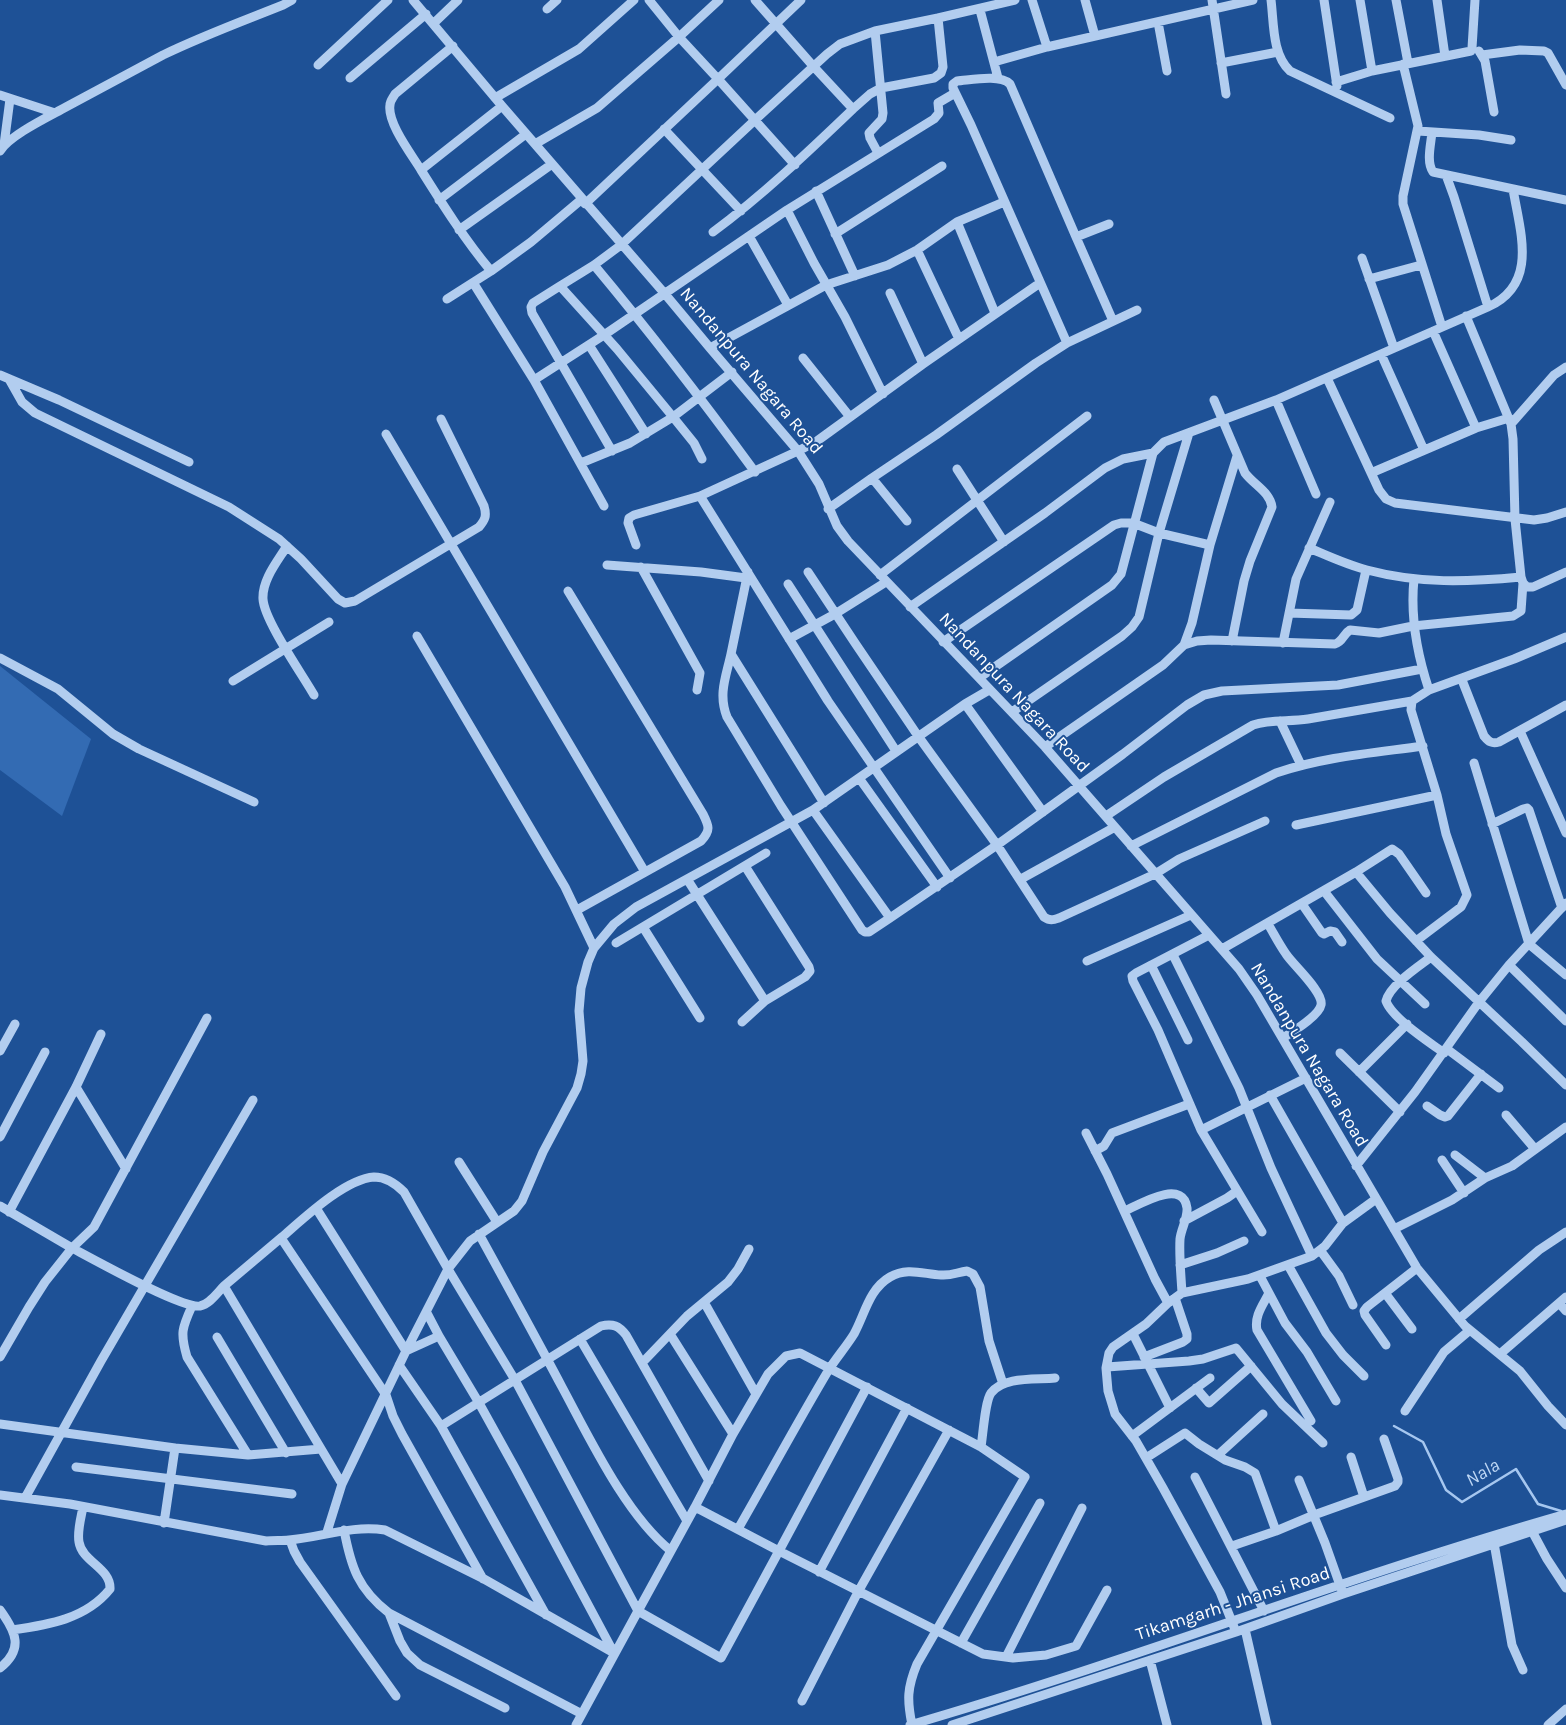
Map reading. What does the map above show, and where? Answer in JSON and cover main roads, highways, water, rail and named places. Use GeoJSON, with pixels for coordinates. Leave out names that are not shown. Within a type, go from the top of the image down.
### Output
{"type":"FeatureCollection","features":[{"type":"Feature","properties":{"kind":"waterway","name":"Nala"},"geometry":{"type":"LineString","coordinates":[[1394,1426],[1423,1442],[1446,1490],[1462,1502],[1516,1469],[1538,1504],[1562,1512]]}}]}
